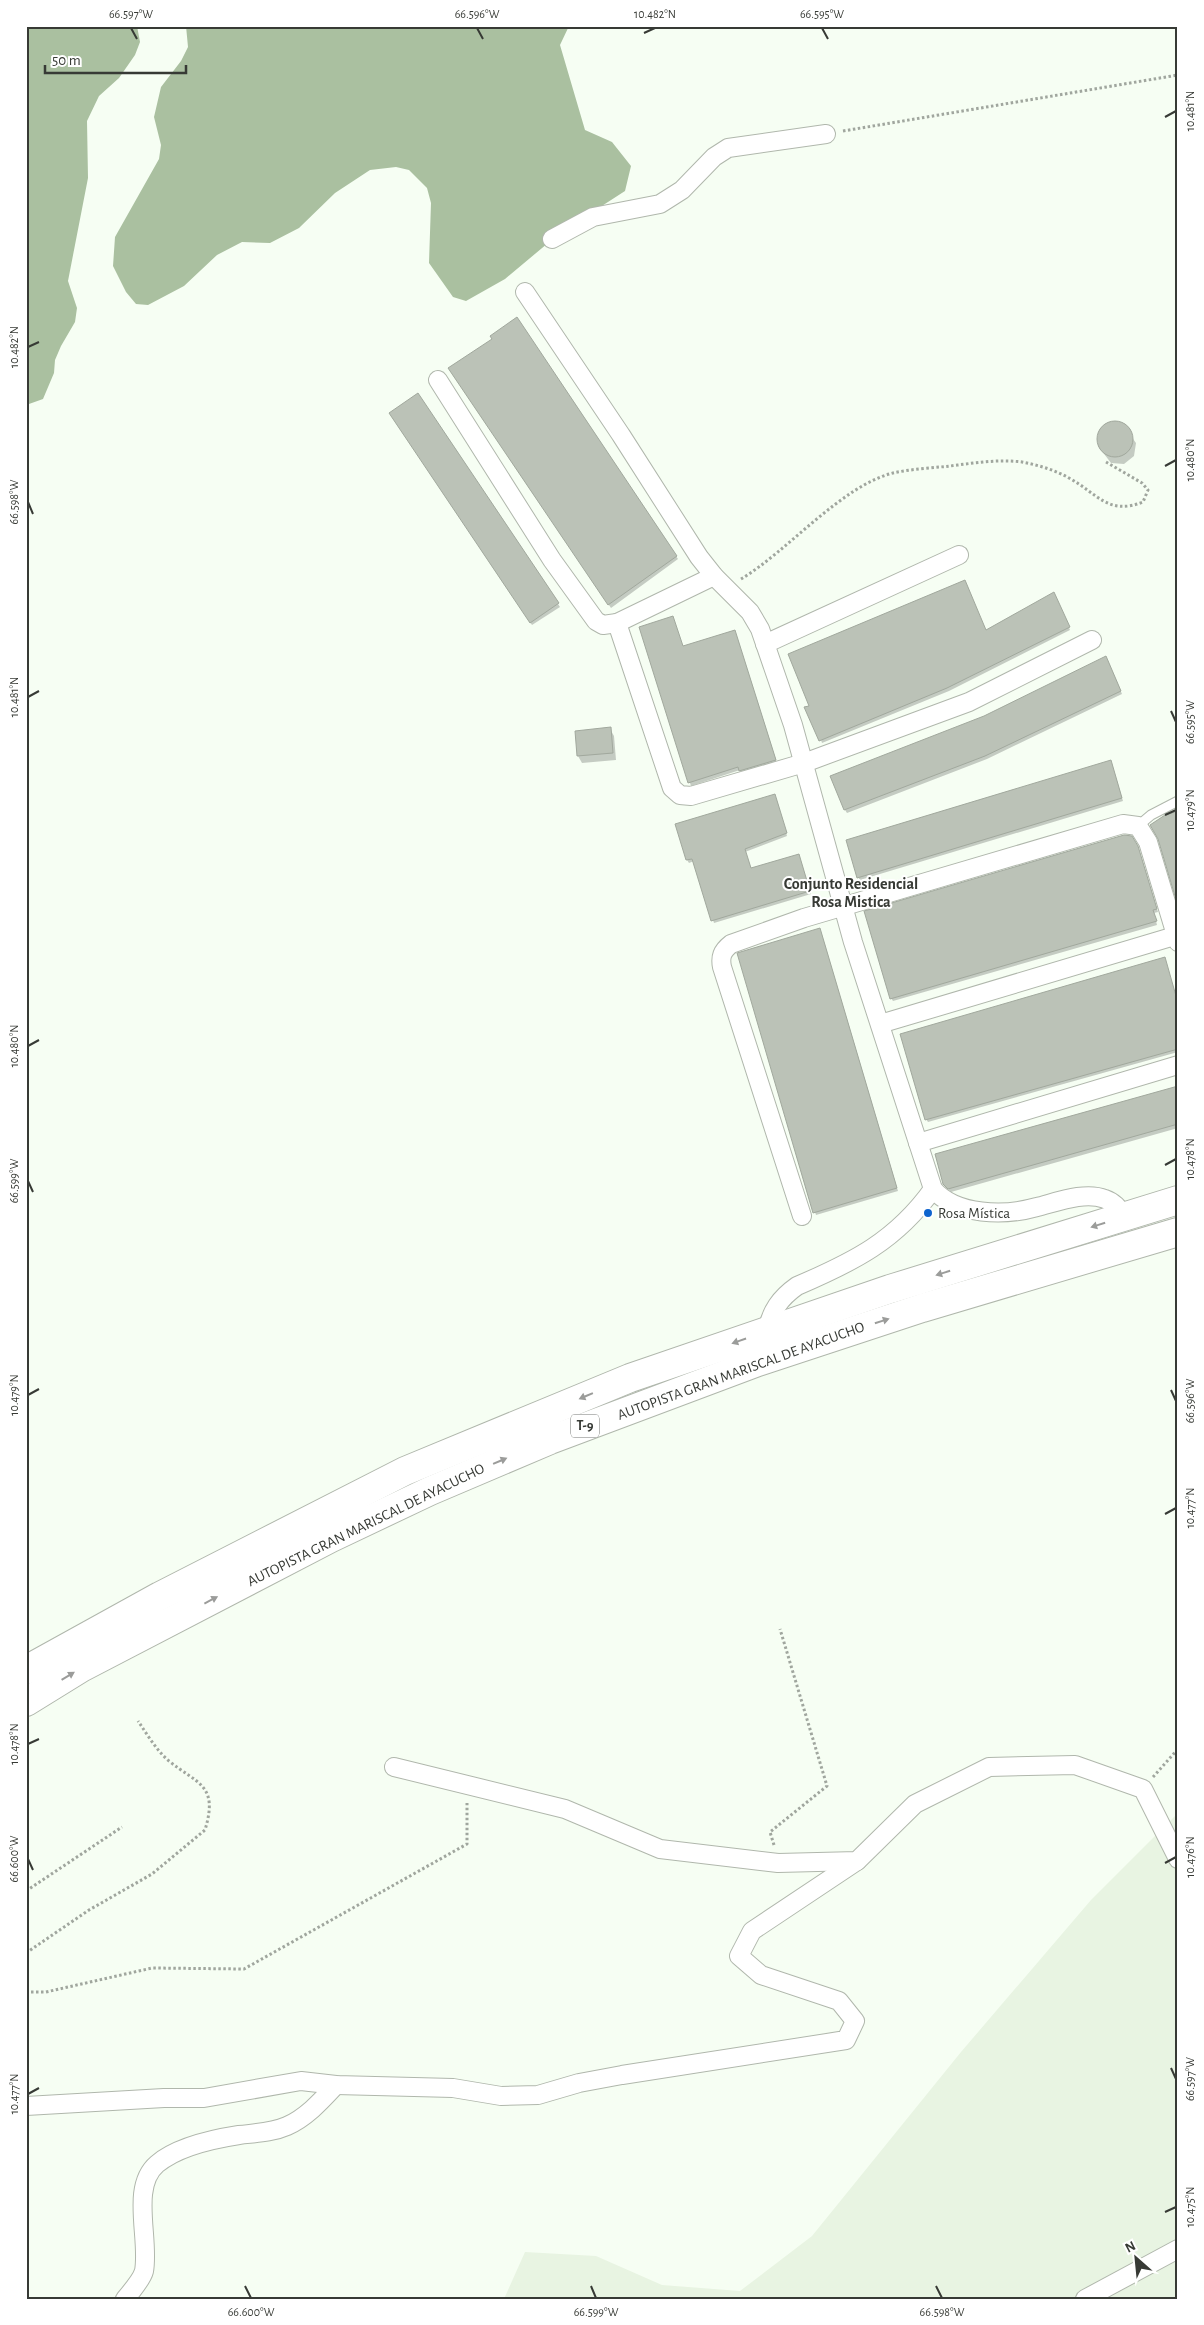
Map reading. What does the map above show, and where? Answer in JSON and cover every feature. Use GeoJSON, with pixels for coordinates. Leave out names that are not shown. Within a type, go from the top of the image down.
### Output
{"type":"FeatureCollection","features":[{"type":"Feature","properties":{"kind":"highway","name":"AUTOPISTA GRAN MARISCAL DE AYACUCHO"},"geometry":{"type":"LineString","coordinates":[[26,1670],[160,1596],[405,1471],[630,1378],[890,1289],[1178,1200]]}},
{"type":"Feature","properties":{"kind":"highway","name":"AUTOPISTA GRAN MARISCAL DE AYACUCHO"},"geometry":{"type":"LineString","coordinates":[[26,1702],[81,1668],[331,1538],[430,1491],[550,1440],[758,1362],[922,1308],[1178,1232]]}},
{"type":"Feature","properties":{"kind":"street"},"geometry":{"type":"LineString","coordinates":[[552,239],[593,217],[660,204],[682,190],[714,156],[728,148],[826,134]]}},
{"type":"Feature","properties":{"kind":"street"},"geometry":{"type":"LineString","coordinates":[[525,292],[714,576],[755,620],[765,644],[804,763],[844,908],[933,1189],[949,1204],[999,1212],[1035,1208],[1075,1198],[1099,1197],[1112,1202],[1124,1217]]}},
{"type":"Feature","properties":{"kind":"street"},"geometry":{"type":"LineString","coordinates":[[438,380],[552,560],[591,616],[603,625],[616,623],[714,576]]}},
{"type":"Feature","properties":{"kind":"street"},"geometry":{"type":"LineString","coordinates":[[765,644],[959,555]]}},
{"type":"Feature","properties":{"kind":"street"},"geometry":{"type":"LineString","coordinates":[[616,623],[674,792],[691,796],[804,763],[969,702],[1092,640]]}},
{"type":"Feature","properties":{"kind":"street"},"geometry":{"type":"LineString","coordinates":[[802,1216],[721,959],[726,948],[737,941],[796,921],[1117,826],[1129,824],[1138,826],[1148,842],[1177,937],[880,1024]]}},
{"type":"Feature","properties":{"kind":"street"},"geometry":{"type":"LineString","coordinates":[[918,1143],[1178,1065]]}},
{"type":"Feature","properties":{"kind":"street"},"geometry":{"type":"LineString","coordinates":[[767,1331],[773,1311],[786,1293],[870,1252],[912,1216],[933,1189]]}},
{"type":"Feature","properties":{"kind":"street"},"geometry":{"type":"LineString","coordinates":[[26,2106],[164,2098],[204,2098],[301,2080],[336,2085],[445,2088],[501,2096],[538,2095],[579,2083],[622,2074],[846,2040],[855,2021],[839,2001],[761,1974],[739,1956],[752,1931],[857,1861],[915,1804],[989,1766],[1075,1765],[1143,1789],[1178,1859]]}},
{"type":"Feature","properties":{"kind":"street"},"geometry":{"type":"LineString","coordinates":[[394,1767],[565,1809],[660,1849],[778,1863],[857,1861]]}},
{"type":"Feature","properties":{"kind":"street"},"geometry":{"type":"LineString","coordinates":[[125,2299],[144,2272],[143,2189],[149,2172],[158,2163],[189,2148],[237,2136],[265,2133],[288,2126],[313,2109],[336,2085]]}},
{"type":"Feature","properties":{"kind":"street"},"geometry":{"type":"LineString","coordinates":[[1085,2299],[1178,2249]]}},
{"type":"Feature","properties":{"kind":"lane"},"geometry":{"type":"LineString","coordinates":[[1138,826],[1151,815],[1178,801]]}},
{"type":"Feature","properties":{"kind":"path"},"geometry":{"type":"LineString","coordinates":[[826,134],[1178,75]]}},
{"type":"Feature","properties":{"kind":"path"},"geometry":{"type":"LineString","coordinates":[[728,592],[741,579],[756,570],[779,549],[852,493],[893,473],[992,461],[1022,462],[1046,468],[1070,478],[1108,503],[1127,508],[1143,502],[1148,490],[1142,483],[1106,462]]}},
{"type":"Feature","properties":{"kind":"path"},"geometry":{"type":"LineString","coordinates":[[778,1863],[770,1832],[826,1786],[780,1630]]}},
{"type":"Feature","properties":{"kind":"path"},"geometry":{"type":"LineString","coordinates":[[26,1953],[89,1910],[152,1874],[205,1830],[210,1803],[203,1786],[168,1760],[138,1721]]}},
{"type":"Feature","properties":{"kind":"path"},"geometry":{"type":"LineString","coordinates":[[1143,1789],[1178,1749]]}},
{"type":"Feature","properties":{"kind":"path"},"geometry":{"type":"LineString","coordinates":[[26,1992],[46,1992],[152,1968],[244,1969],[467,1844],[467,1785]]}},
{"type":"Feature","properties":{"kind":"path"},"geometry":{"type":"LineString","coordinates":[[26,1891],[122,1827]]}},
{"type":"Feature","properties":{"kind":"shaded area"},"geometry":{"type":"Polygon","coordinates":[[[1178,1813],[1178,2299],[504,2299],[525,2252],[596,2256],[662,2285],[740,2291],[812,2236],[961,2052],[1091,1900],[1178,1813]]]}},
{"type":"Feature","properties":{"kind":"green space"},"geometry":{"type":"Polygon","coordinates":[[[26,26],[137,26],[140,42],[135,55],[119,78],[99,96],[87,121],[88,178],[68,281],[77,308],[75,322],[55,360],[54,373],[43,399],[29,404],[26,402],[26,26]]]}},
{"type":"Feature","properties":{"kind":"green space"},"geometry":{"type":"Polygon","coordinates":[[[186,26],[569,26],[560,45],[585,130],[612,142],[631,166],[625,191],[560,233],[505,279],[466,301],[453,297],[429,263],[431,203],[427,188],[409,170],[396,167],[370,170],[335,193],[299,228],[270,243],[242,242],[217,255],[184,286],[148,305],[136,304],[126,292],[113,266],[115,237],[159,159],[161,145],[154,117],[161,87],[181,61],[188,47],[186,26]]]}},
{"type":"Feature","properties":{"kind":"building"},"geometry":{"type":"Polygon","coordinates":[[[517,317],[677,556],[608,605],[448,368],[492,339],[490,336],[517,317]]]}},
{"type":"Feature","properties":{"kind":"building"},"geometry":{"type":"Polygon","coordinates":[[[418,393],[559,603],[530,623],[389,413],[418,393]]]}},
{"type":"Feature","properties":{"kind":"building"},"geometry":{"type":"Polygon","coordinates":[[[1115,421],[1122,422],[1128,426],[1132,432],[1132,446],[1128,452],[1122,456],[1115,457],[1108,456],[1102,452],[1098,446],[1097,439],[1098,432],[1102,426],[1108,422],[1115,421]]]}},
{"type":"Feature","properties":{"kind":"building"},"geometry":{"type":"Polygon","coordinates":[[[965,580],[986,630],[1054,592],[1070,627],[947,688],[819,741],[804,707],[809,706],[788,654],[965,580]]]}},
{"type":"Feature","properties":{"kind":"building"},"geometry":{"type":"Polygon","coordinates":[[[673,616],[683,646],[735,630],[776,760],[739,771],[738,767],[688,783],[639,627],[673,616]]]}},
{"type":"Feature","properties":{"kind":"building"},"geometry":{"type":"Polygon","coordinates":[[[1106,656],[1121,691],[985,756],[844,810],[830,776],[984,716],[1106,656]]]}},
{"type":"Feature","properties":{"kind":"building"},"geometry":{"type":"Polygon","coordinates":[[[611,727],[613,753],[577,756],[575,731],[611,727]]]}},
{"type":"Feature","properties":{"kind":"building"},"geometry":{"type":"Polygon","coordinates":[[[1111,760],[1122,798],[857,878],[846,840],[1111,760]]]}},
{"type":"Feature","properties":{"kind":"building"},"geometry":{"type":"Polygon","coordinates":[[[775,794],[787,833],[745,849],[751,868],[799,854],[810,891],[711,921],[692,859],[686,860],[675,824],[775,794]]]}},
{"type":"Feature","properties":{"kind":"building"},"geometry":{"type":"Polygon","coordinates":[[[1178,811],[1177,903],[1158,839],[1150,825],[1165,815],[1178,811]]]}},
{"type":"Feature","properties":{"kind":"building"},"geometry":{"type":"Polygon","coordinates":[[[1124,835],[1132,836],[1138,846],[1157,909],[1153,910],[1157,921],[890,999],[864,911],[1124,835]]]}},
{"type":"Feature","properties":{"kind":"building"},"geometry":{"type":"Polygon","coordinates":[[[820,928],[897,1188],[813,1213],[737,953],[820,928]]]}},
{"type":"Feature","properties":{"kind":"building"},"geometry":{"type":"Polygon","coordinates":[[[1165,957],[1178,1003],[1178,1049],[925,1120],[900,1034],[1165,957]]]}},
{"type":"Feature","properties":{"kind":"building"},"geometry":{"type":"Polygon","coordinates":[[[1178,1086],[1178,1124],[948,1189],[943,1184],[935,1154],[1178,1086]]]}},
{"type":"Feature","properties":{"kind":"place","name":"Rosa Mística"},"geometry":{"type":"Point","coordinates":[928,1213]}},
{"type":"Feature","properties":{"kind":"district","name":"Conjunto Residencial Rosa Mistica"},"geometry":{"type":"Point","coordinates":[851,893]}}]}
